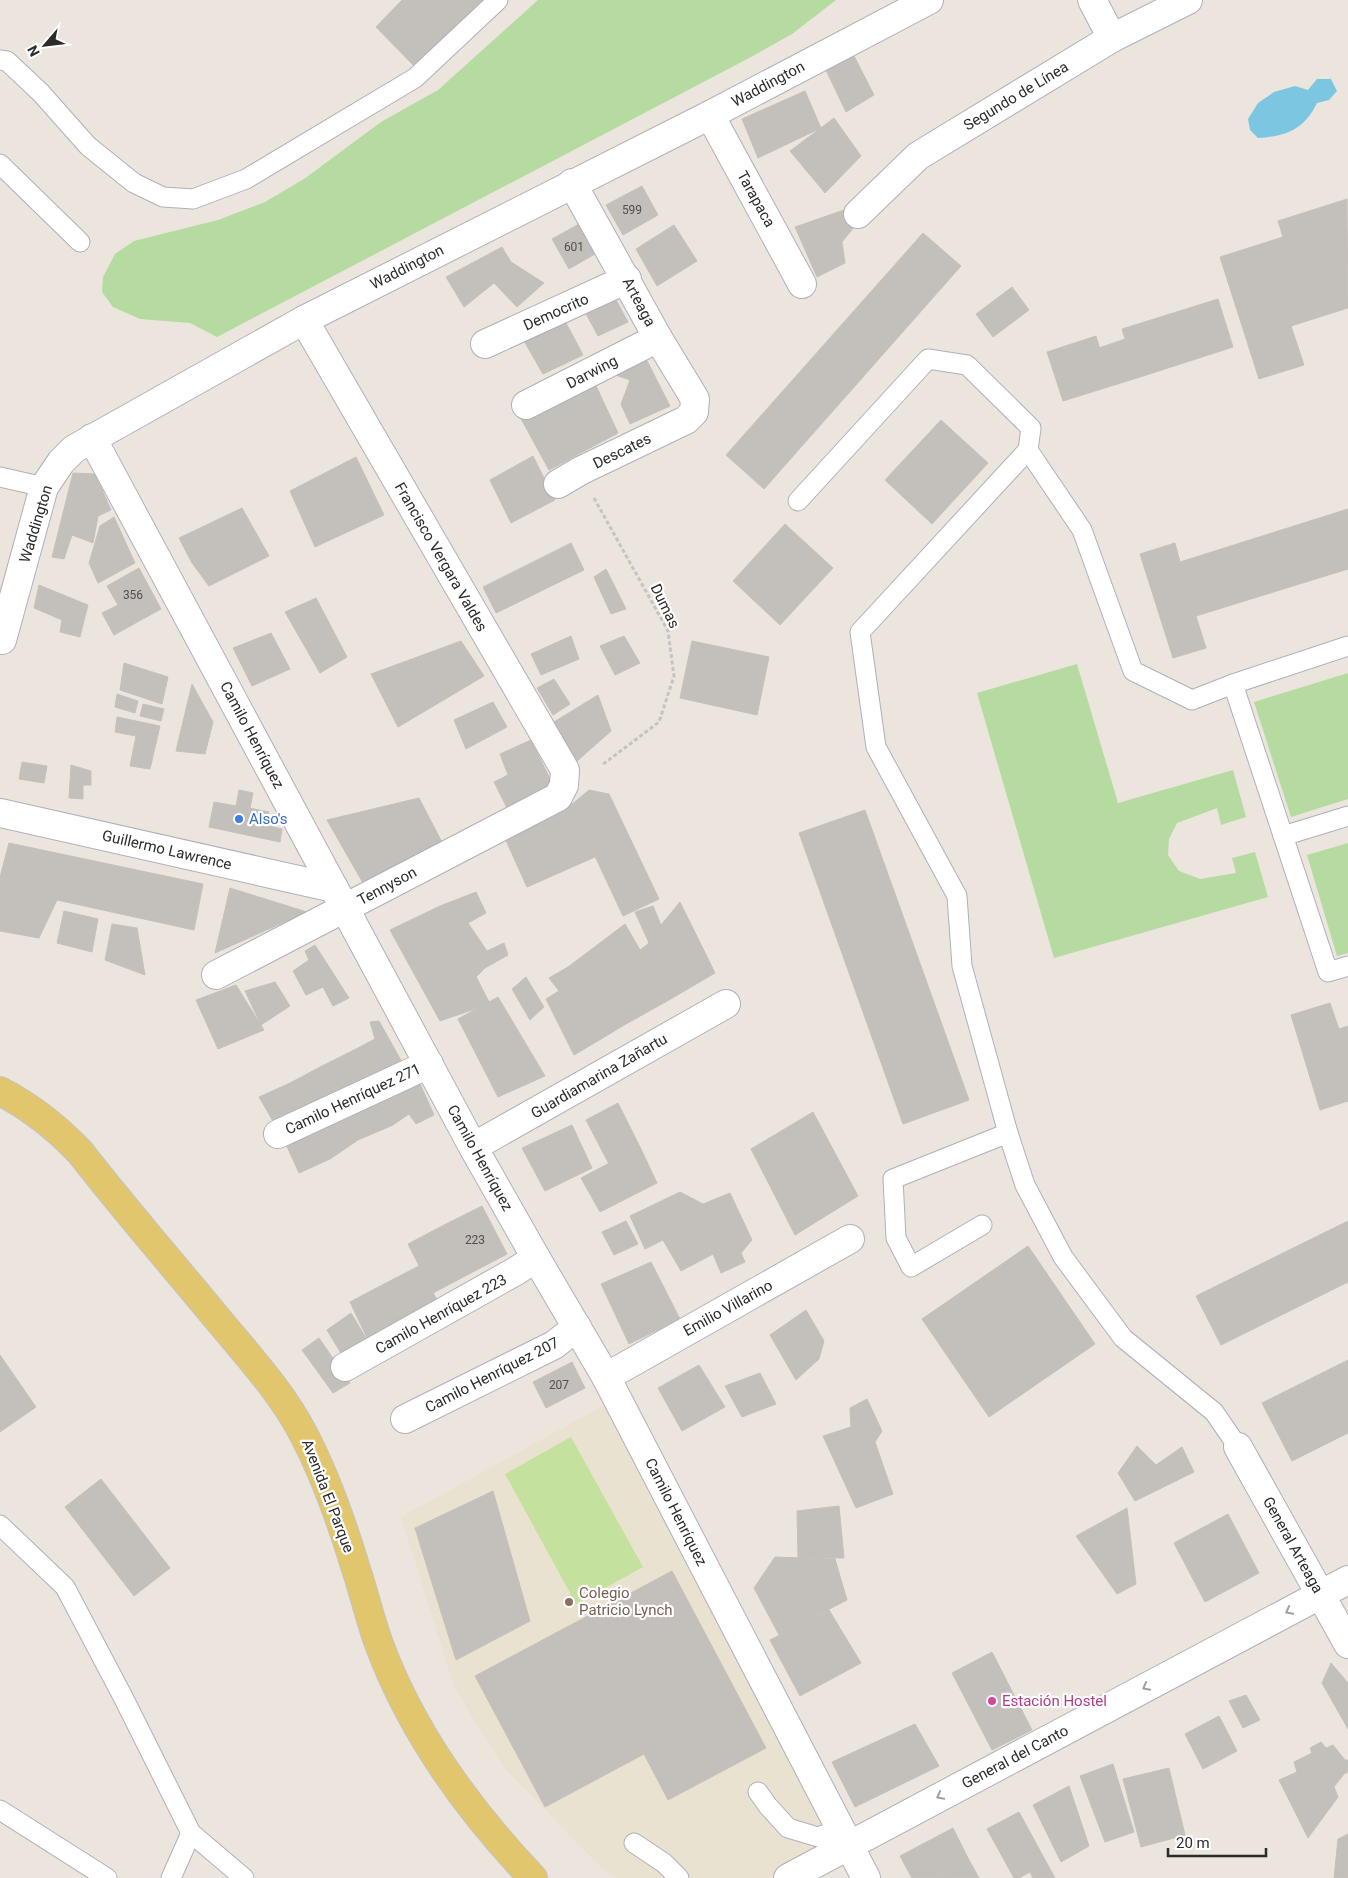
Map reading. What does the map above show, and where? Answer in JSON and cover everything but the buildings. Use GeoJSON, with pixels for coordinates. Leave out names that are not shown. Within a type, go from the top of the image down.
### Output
{"type":"FeatureCollection","features":[{"type":"Feature","properties":{"kind":"main road","name":"Avenida El Parque"},"geometry":{"type":"LineString","coordinates":[[0,1091],[38,1113],[57,1128],[80,1152],[271,1383],[303,1433],[322,1471],[356,1569],[379,1644],[415,1723],[440,1764],[468,1804],[505,1848],[534,1878]]}},
{"type":"Feature","properties":{"kind":"street","name":"Waddington"},"geometry":{"type":"LineString","coordinates":[[2,640],[44,487],[61,462],[74,448],[304,320],[710,114],[929,0]]}},
{"type":"Feature","properties":{"kind":"street"},"geometry":{"type":"LineString","coordinates":[[1092,0],[1112,38]]}},
{"type":"Feature","properties":{"kind":"street","name":"Segundo de Línea"},"geometry":{"type":"LineString","coordinates":[[858,214],[918,156],[1112,38],[1188,0]]}},
{"type":"Feature","properties":{"kind":"street","name":"Tarapaca"},"geometry":{"type":"LineString","coordinates":[[710,114],[802,284]]}},
{"type":"Feature","properties":{"kind":"street","name":"Arteaga"},"geometry":{"type":"LineString","coordinates":[[572,183],[627,279],[658,338],[695,399],[694,412],[686,420]]}},
{"type":"Feature","properties":{"kind":"street","name":"Democrito"},"geometry":{"type":"LineString","coordinates":[[485,344],[627,279]]}},
{"type":"Feature","properties":{"kind":"street","name":"Francisco Vergara Valdes"},"geometry":{"type":"LineString","coordinates":[[304,320],[565,770],[564,785],[558,797]]}},
{"type":"Feature","properties":{"kind":"street","name":"Darwing"},"geometry":{"type":"LineString","coordinates":[[526,405],[658,338]]}},
{"type":"Feature","properties":{"kind":"street","name":"Descates"},"geometry":{"type":"LineString","coordinates":[[569,478],[686,420]]}},
{"type":"Feature","properties":{"kind":"street","name":"Camilo Henríquez"},"geometry":{"type":"LineString","coordinates":[[92,438],[473,1147],[606,1377],[866,1878]]}},
{"type":"Feature","properties":{"kind":"street","name":"Tennyson"},"geometry":{"type":"LineString","coordinates":[[216,975],[339,898],[558,797]]}},
{"type":"Feature","properties":{"kind":"street","name":"Guillermo Lawrence"},"geometry":{"type":"LineString","coordinates":[[0,812],[339,898]]}},
{"type":"Feature","properties":{"kind":"street","name":"Guardiamarina Zañartu"},"geometry":{"type":"LineString","coordinates":[[473,1147],[726,1004]]}},
{"type":"Feature","properties":{"kind":"street","name":"Camilo Henríquez 271"},"geometry":{"type":"LineString","coordinates":[[278,1134],[429,1064]]}},
{"type":"Feature","properties":{"kind":"street","name":"Emilio Villarino"},"geometry":{"type":"LineString","coordinates":[[606,1377],[850,1239]]}},
{"type":"Feature","properties":{"kind":"street","name":"Camilo Henríquez 223"},"geometry":{"type":"LineString","coordinates":[[345,1367],[536,1258]]}},
{"type":"Feature","properties":{"kind":"street","name":"Camilo Henríquez 207"},"geometry":{"type":"LineString","coordinates":[[405,1419],[554,1345],[577,1327]]}},
{"type":"Feature","properties":{"kind":"street","name":"General Arteaga"},"geometry":{"type":"LineString","coordinates":[[1238,1447],[1348,1644]]}},
{"type":"Feature","properties":{"kind":"street","name":"General del Canto"},"geometry":{"type":"LineString","coordinates":[[788,1878],[845,1837],[1348,1580]]}},
{"type":"Feature","properties":{"kind":"lane"},"geometry":{"type":"LineString","coordinates":[[0,60],[7,61],[41,93],[88,146],[134,183],[163,197],[193,199],[246,179],[415,78],[498,0]]}},
{"type":"Feature","properties":{"kind":"lane"},"geometry":{"type":"LineString","coordinates":[[0,164],[80,242]]}},
{"type":"Feature","properties":{"kind":"lane"},"geometry":{"type":"LineString","coordinates":[[798,501],[928,359],[967,365],[1031,428],[1028,450],[860,632],[876,747],[957,896],[962,966],[1008,1133],[1025,1185],[1063,1256],[1123,1338],[1214,1412],[1238,1447]]}},
{"type":"Feature","properties":{"kind":"lane"},"geometry":{"type":"LineString","coordinates":[[1028,450],[1082,530],[1133,671],[1192,700],[1233,684],[1348,646]]}},
{"type":"Feature","properties":{"kind":"lane"},"geometry":{"type":"LineString","coordinates":[[0,477],[44,487]]}},
{"type":"Feature","properties":{"kind":"lane"},"geometry":{"type":"LineString","coordinates":[[1233,684],[1328,972],[1348,966]]}},
{"type":"Feature","properties":{"kind":"lane"},"geometry":{"type":"LineString","coordinates":[[1283,836],[1348,816]]}},
{"type":"Feature","properties":{"kind":"lane"},"geometry":{"type":"LineString","coordinates":[[982,1226],[911,1268],[896,1238],[893,1180],[1008,1133]]}},
{"type":"Feature","properties":{"kind":"lane"},"geometry":{"type":"LineString","coordinates":[[0,1525],[66,1587],[191,1833],[244,1878]]}},
{"type":"Feature","properties":{"kind":"lane"},"geometry":{"type":"LineString","coordinates":[[758,1792],[788,1828],[818,1837],[845,1837]]}},
{"type":"Feature","properties":{"kind":"lane"},"geometry":{"type":"LineString","coordinates":[[0,1810],[107,1878]]}},
{"type":"Feature","properties":{"kind":"lane"},"geometry":{"type":"LineString","coordinates":[[171,1878],[191,1833]]}},
{"type":"Feature","properties":{"kind":"lane"},"geometry":{"type":"LineString","coordinates":[[634,1843],[664,1863],[679,1878]]}},
{"type":"Feature","properties":{"kind":"path","name":"Dumas"},"geometry":{"type":"LineString","coordinates":[[569,478],[668,631],[674,676],[659,722],[602,765]]}},
{"type":"Feature","properties":{"kind":"shaded area","name":"Colegio Patricio Lynch"},"geometry":{"type":"Polygon","coordinates":[[[610,1402],[833,1847],[768,1878],[617,1878],[603,1869],[503,1767],[454,1687],[401,1517],[610,1402]]]}},
{"type":"Feature","properties":{"kind":"green space"},"geometry":{"type":"Polygon","coordinates":[[[538,0],[836,0],[792,34],[751,57],[217,337],[190,323],[140,319],[113,307],[102,292],[103,277],[115,254],[134,241],[218,220],[265,202],[304,179],[381,122],[438,90],[538,0]]]}},
{"type":"Feature","properties":{"kind":"green space"},"geometry":{"type":"Polygon","coordinates":[[[1077,664],[1118,803],[1233,770],[1246,817],[1221,825],[1217,808],[1177,823],[1169,839],[1168,855],[1179,871],[1200,879],[1236,873],[1232,858],[1255,852],[1268,897],[1054,958],[977,693],[1077,664]]]}},
{"type":"Feature","properties":{"kind":"green space"},"geometry":{"type":"Polygon","coordinates":[[[1348,673],[1348,799],[1291,817],[1254,702],[1348,673]]]}},
{"type":"Feature","properties":{"kind":"green space"},"geometry":{"type":"Polygon","coordinates":[[[1348,843],[1348,953],[1337,956],[1307,855],[1348,843]]]}},
{"type":"Feature","properties":{"kind":"green space"},"geometry":{"type":"Polygon","coordinates":[[[571,1437],[643,1567],[576,1604],[505,1474],[571,1437]]]}},
{"type":"Feature","properties":{"kind":"water"},"geometry":{"type":"Polygon","coordinates":[[[1317,79],[1331,79],[1337,91],[1329,100],[1317,103],[1306,120],[1300,125],[1286,133],[1258,138],[1250,130],[1248,119],[1258,103],[1274,92],[1295,86],[1308,90],[1317,79]]]}},
{"type":"Feature","properties":{"kind":"place","name":"Also's"},"geometry":{"type":"Point","coordinates":[239,819]}},
{"type":"Feature","properties":{"kind":"place","name":"Colegio Patricio Lynch"},"geometry":{"type":"Point","coordinates":[569,1602]}},
{"type":"Feature","properties":{"kind":"place","name":"Estación Hostel"},"geometry":{"type":"Point","coordinates":[992,1701]}}]}
